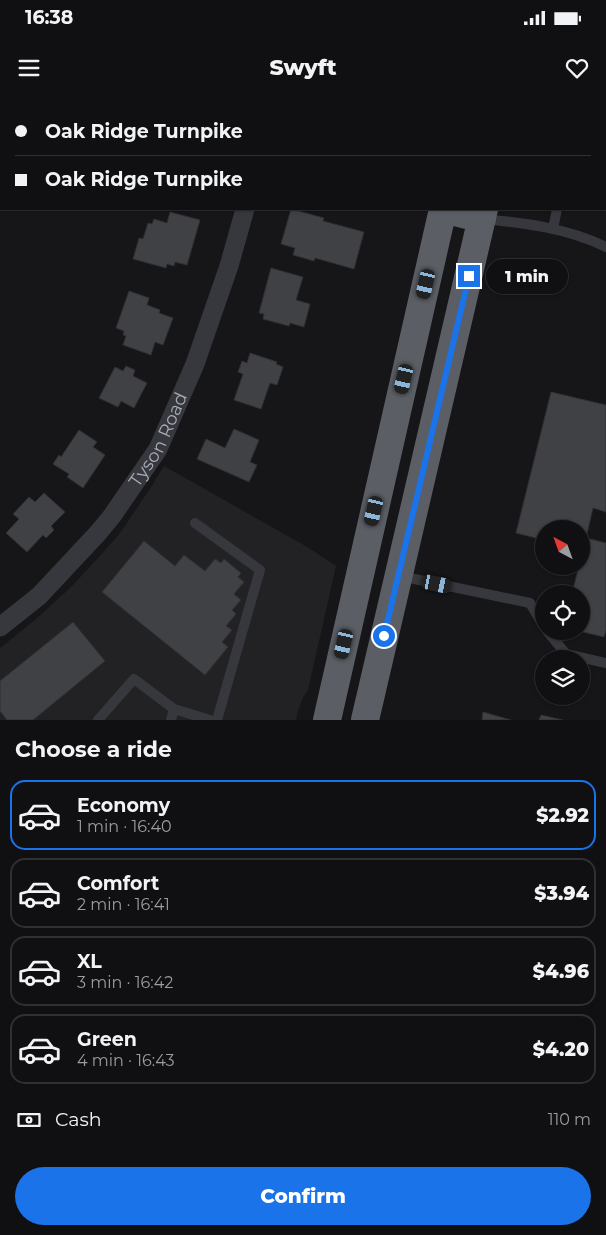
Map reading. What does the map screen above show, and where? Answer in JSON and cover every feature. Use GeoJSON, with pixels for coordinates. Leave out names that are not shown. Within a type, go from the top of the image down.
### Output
{"type":"FeatureCollection","features":[{"type":"Feature","properties":{"kind":"highway"},"geometry":{"type":"LineString","coordinates":[[327,720],[443,210]]}},
{"type":"Feature","properties":{"kind":"highway"},"geometry":{"type":"LineString","coordinates":[[365,720],[483,214],[451,210]]}},
{"type":"Feature","properties":{"kind":"highway"},"geometry":{"type":"LineString","coordinates":[[361,568],[399,576]]}},
{"type":"Feature","properties":{"kind":"highway"},"geometry":{"type":"LineString","coordinates":[[383,720],[386,702],[388,620]]}},
{"type":"Feature","properties":{"kind":"street","name":"Tyson Road"},"geometry":{"type":"LineString","coordinates":[[0,627],[39,596],[98,533],[112,516],[158,449],[195,364],[229,266],[245,210]]}},
{"type":"Feature","properties":{"kind":"lane"},"geometry":{"type":"LineString","coordinates":[[552,229],[557,210]]}},
{"type":"Feature","properties":{"kind":"lane"},"geometry":{"type":"LineString","coordinates":[[483,214],[566,231],[606,247]]}},
{"type":"Feature","properties":{"kind":"lane"},"geometry":{"type":"LineString","coordinates":[[195,523],[260,570],[217,720]]}},
{"type":"Feature","properties":{"kind":"lane"},"geometry":{"type":"LineString","coordinates":[[399,576],[530,603],[535,612]]}},
{"type":"Feature","properties":{"kind":"lane"},"geometry":{"type":"LineString","coordinates":[[554,640],[566,654],[606,663]]}},
{"type":"Feature","properties":{"kind":"lane"},"geometry":{"type":"LineString","coordinates":[[98,720],[134,679],[174,710],[210,720]]}},
{"type":"Feature","properties":{"kind":"lane"},"geometry":{"type":"LineString","coordinates":[[171,720],[174,710]]}},
{"type":"Feature","properties":{"kind":"shaded area"},"geometry":{"type":"Polygon","coordinates":[[[164,466],[309,548],[336,566],[308,690],[303,697],[296,720],[0,720],[0,648],[71,587],[99,557],[120,533],[164,466]]]}},
{"type":"Feature","properties":{"kind":"building"},"geometry":{"type":"Polygon","coordinates":[[[291,210],[324,218],[323,221],[364,232],[354,269],[315,258],[314,261],[293,255],[295,248],[281,244],[291,210]]]}},
{"type":"Feature","properties":{"kind":"building"},"geometry":{"type":"Polygon","coordinates":[[[170,212],[200,220],[187,265],[175,262],[174,266],[167,264],[166,268],[133,259],[139,238],[143,239],[148,223],[152,224],[154,219],[167,223],[170,212]]]}},
{"type":"Feature","properties":{"kind":"building"},"geometry":{"type":"Polygon","coordinates":[[[271,268],[303,277],[296,300],[310,304],[304,327],[290,323],[289,326],[263,319],[264,314],[259,313],[271,268]]]}},
{"type":"Feature","properties":{"kind":"building"},"geometry":{"type":"Polygon","coordinates":[[[129,291],[149,298],[147,305],[160,310],[159,313],[173,318],[163,345],[155,342],[151,355],[123,345],[126,336],[123,335],[124,331],[116,328],[129,291]]]}},
{"type":"Feature","properties":{"kind":"building"},"geometry":{"type":"Polygon","coordinates":[[[250,353],[277,362],[276,364],[283,367],[277,385],[270,383],[261,409],[234,400],[243,374],[238,372],[242,361],[247,363],[250,353]]]}},
{"type":"Feature","properties":{"kind":"building"},"geometry":{"type":"Polygon","coordinates":[[[126,366],[135,370],[133,376],[147,383],[134,408],[121,401],[118,407],[99,398],[115,367],[123,371],[126,366]]]}},
{"type":"Feature","properties":{"kind":"building"},"geometry":{"type":"Polygon","coordinates":[[[551,392],[606,405],[606,512],[593,508],[590,521],[535,520],[535,538],[516,533],[551,392]]]}},
{"type":"Feature","properties":{"kind":"building"},"geometry":{"type":"Polygon","coordinates":[[[234,429],[259,440],[250,462],[257,465],[249,482],[197,459],[206,439],[225,448],[234,429]]]}},
{"type":"Feature","properties":{"kind":"building"},"geometry":{"type":"Polygon","coordinates":[[[79,430],[97,442],[93,447],[105,455],[83,488],[67,477],[69,474],[53,464],[59,455],[61,457],[79,430]]]}},
{"type":"Feature","properties":{"kind":"building"},"geometry":{"type":"Polygon","coordinates":[[[44,493],[65,512],[51,526],[54,530],[46,538],[43,535],[27,552],[6,533],[19,519],[13,514],[29,497],[35,502],[44,493]]]}},
{"type":"Feature","properties":{"kind":"building"},"geometry":{"type":"Polygon","coordinates":[[[590,539],[606,543],[606,630],[604,637],[590,634],[590,585],[574,585],[577,575],[590,575],[590,539]]]}},
{"type":"Feature","properties":{"kind":"building"},"geometry":{"type":"Polygon","coordinates":[[[144,541],[175,566],[184,555],[205,571],[215,559],[221,563],[224,559],[241,573],[238,577],[244,582],[234,594],[241,600],[232,610],[236,614],[226,626],[232,630],[222,642],[228,647],[205,675],[102,592],[144,541]]]}},
{"type":"Feature","properties":{"kind":"building"},"geometry":{"type":"Polygon","coordinates":[[[73,622],[105,661],[33,720],[7,720],[0,711],[0,681],[73,622]]]}},
{"type":"Feature","properties":{"kind":"building"},"geometry":{"type":"Polygon","coordinates":[[[483,712],[511,720],[482,720],[483,712]]]}},
{"type":"Feature","properties":{"kind":"building"},"geometry":{"type":"Polygon","coordinates":[[[541,715],[563,720],[539,720],[541,715]]]}},
{"type":"Feature","properties":{"kind":"route"},"geometry":{"type":"LineString","coordinates":[[384,636],[469,276]]}}]}
